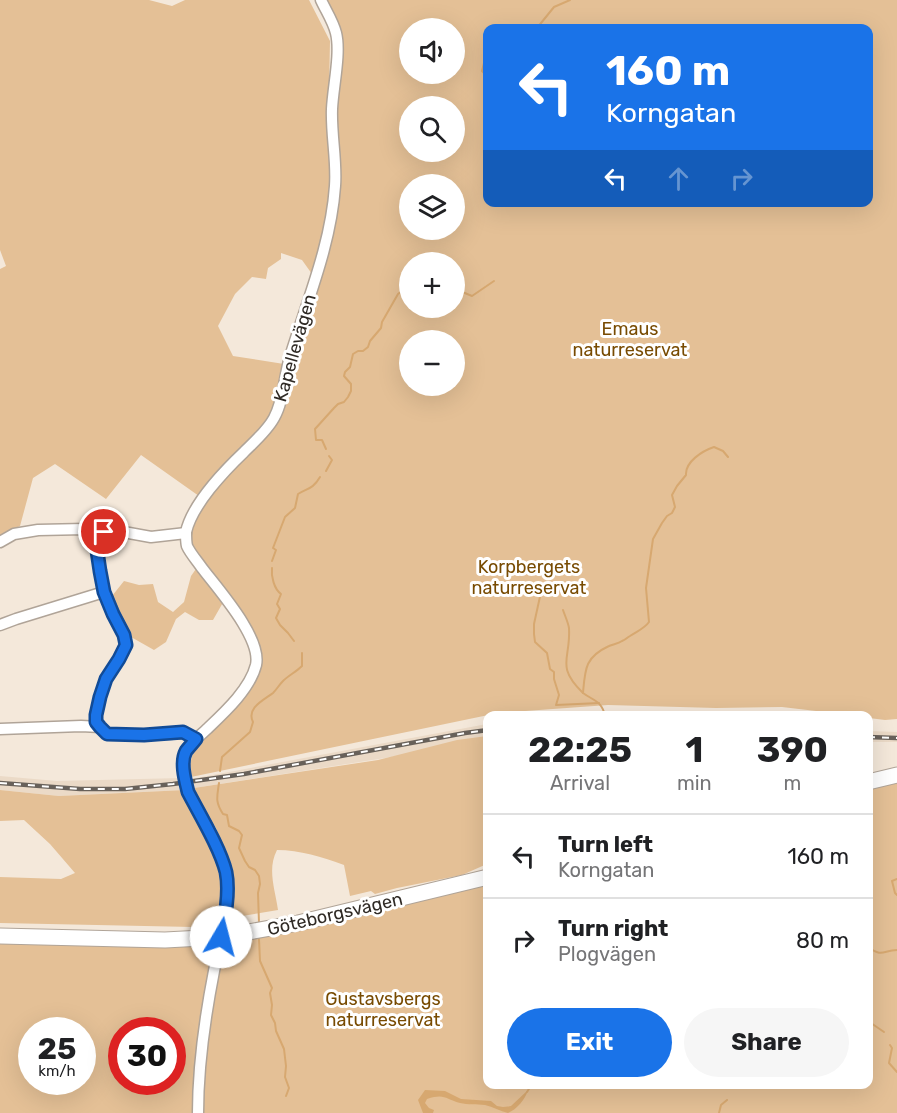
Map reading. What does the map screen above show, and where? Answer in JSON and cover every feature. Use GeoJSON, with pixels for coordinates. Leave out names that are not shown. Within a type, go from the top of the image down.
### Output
{"type":"FeatureCollection","features":[{"type":"Feature","properties":{"kind":"street","name":"Kapellevägen"},"geometry":{"type":"LineString","coordinates":[[186,533],[196,508],[273,421],[279,408],[288,361],[321,258],[332,209],[336,175],[332,113],[337,36],[334,24],[321,0]]}},
{"type":"Feature","properties":{"kind":"street"},"geometry":{"type":"LineString","coordinates":[[0,542],[14,534],[38,530],[118,531],[151,537],[186,533],[187,546],[231,606],[248,632],[257,652],[252,676],[239,695],[196,739],[185,753],[183,760],[188,792],[222,860],[226,874],[226,901],[208,1005],[198,1113]]}},
{"type":"Feature","properties":{"kind":"street"},"geometry":{"type":"LineString","coordinates":[[104,532],[97,551],[104,592],[124,635],[126,645],[106,679],[96,722],[107,734],[144,735],[183,732],[196,739]]}},
{"type":"Feature","properties":{"kind":"street"},"geometry":{"type":"LineString","coordinates":[[0,626],[104,592]]}},
{"type":"Feature","properties":{"kind":"street"},"geometry":{"type":"LineString","coordinates":[[0,729],[100,727]]}},
{"type":"Feature","properties":{"kind":"street"},"geometry":{"type":"LineString","coordinates":[[873,781],[897,775]]}},
{"type":"Feature","properties":{"kind":"street","name":"Göteborgsvägen"},"geometry":{"type":"LineString","coordinates":[[0,936],[165,940],[221,937],[298,923],[483,878]]}},
{"type":"Feature","properties":{"kind":"shaded area"},"geometry":{"type":"Polygon","coordinates":[[[483,725],[483,743],[194,788],[191,779],[483,725]]]}},
{"type":"Feature","properties":{"kind":"shaded area"},"geometry":{"type":"Polygon","coordinates":[[[873,731],[897,732],[897,742],[873,742],[873,731]]]}},
{"type":"Feature","properties":{"kind":"shaded area"},"geometry":{"type":"Polygon","coordinates":[[[0,776],[57,781],[182,778],[185,790],[59,796],[0,790],[0,776]]]}},
{"type":"Feature","properties":{"kind":"shaded area"},"geometry":{"type":"Polygon","coordinates":[[[425,1090],[445,1091],[461,1099],[491,1101],[503,1107],[511,1106],[528,1090],[520,1104],[508,1113],[485,1105],[463,1104],[445,1097],[438,1097],[427,1099],[425,1103],[434,1110],[433,1113],[423,1113],[418,1100],[425,1090]]]}},
{"type":"Feature","properties":{"kind":"green space"},"geometry":{"type":"Polygon","coordinates":[[[0,0],[149,0],[172,6],[185,0],[309,0],[330,41],[328,142],[331,189],[312,274],[302,260],[281,253],[281,259],[268,268],[266,279],[252,277],[235,294],[218,326],[233,356],[284,364],[266,435],[330,241],[337,78],[326,0],[897,0],[897,719],[873,718],[873,711],[816,711],[782,707],[608,705],[526,711],[483,711],[483,716],[191,777],[192,756],[190,756],[199,742],[256,678],[261,661],[257,642],[243,615],[237,607],[225,599],[213,620],[199,620],[185,612],[176,619],[166,642],[154,650],[131,637],[112,596],[124,581],[139,585],[153,584],[158,602],[173,612],[184,602],[191,576],[203,559],[190,544],[191,525],[206,501],[141,455],[106,499],[55,464],[33,478],[20,526],[0,536],[0,269],[6,266],[0,250],[0,0]]]}},
{"type":"Feature","properties":{"kind":"green space"},"geometry":{"type":"Polygon","coordinates":[[[483,737],[483,866],[462,875],[375,894],[371,891],[350,896],[344,865],[311,854],[277,850],[272,872],[278,910],[230,918],[232,874],[216,828],[201,806],[194,788],[378,760],[457,740],[483,737]]]}},
{"type":"Feature","properties":{"kind":"green space","name":"Gustavsbergs naturreservat"},"geometry":{"type":"Polygon","coordinates":[[[897,778],[897,1113],[0,1113],[0,939],[202,940],[483,881],[483,1089],[873,1089],[873,785],[897,778]]]}},
{"type":"Feature","properties":{"kind":"green space"},"geometry":{"type":"Polygon","coordinates":[[[0,790],[59,796],[185,790],[222,874],[222,895],[217,911],[208,921],[193,927],[0,923],[0,877],[61,879],[75,873],[50,844],[24,820],[0,821],[0,790]]]}},
{"type":"Feature","properties":{"kind":"waterway"},"geometry":{"type":"LineString","coordinates":[[540,24],[554,7],[570,0]]}},
{"type":"Feature","properties":{"kind":"waterway"},"geometry":{"type":"LineString","coordinates":[[483,67],[483,72]]}},
{"type":"Feature","properties":{"kind":"waterway"},"geometry":{"type":"LineString","coordinates":[[465,293],[472,296],[494,281]]}},
{"type":"Feature","properties":{"kind":"waterway"},"geometry":{"type":"LineString","coordinates":[[326,449],[322,440],[316,440],[315,429],[338,404],[344,402],[348,397],[351,384],[344,376],[350,367],[353,354],[368,347],[399,293]]}},
{"type":"Feature","properties":{"kind":"waterway"},"geometry":{"type":"LineString","coordinates":[[604,711],[600,704],[583,693],[588,665],[601,650],[625,640],[649,622],[646,588],[653,539],[675,507],[672,495],[686,475],[691,461],[714,447],[723,451],[728,457]]}},
{"type":"Feature","properties":{"kind":"waterway"},"geometry":{"type":"LineString","coordinates":[[326,471],[332,460],[329,456]]}},
{"type":"Feature","properties":{"kind":"waterway"},"geometry":{"type":"LineString","coordinates":[[272,561],[276,550],[273,548],[285,517],[295,508],[298,494],[313,486],[320,477]]}},
{"type":"Feature","properties":{"kind":"waterway"},"geometry":{"type":"LineString","coordinates":[[272,568],[276,589],[281,594],[277,604],[280,609],[276,618],[294,641]]}},
{"type":"Feature","properties":{"kind":"waterway"},"geometry":{"type":"LineString","coordinates":[[541,592],[534,624],[535,642],[547,653],[550,669],[554,672],[559,695],[556,705],[599,703]]}},
{"type":"Feature","properties":{"kind":"waterway"},"geometry":{"type":"LineString","coordinates":[[563,610],[569,628],[567,669],[574,684],[583,693]]}},
{"type":"Feature","properties":{"kind":"waterway"},"geometry":{"type":"LineString","coordinates":[[220,771],[222,757],[250,732],[254,709],[302,666],[302,653]]}},
{"type":"Feature","properties":{"kind":"waterway"},"geometry":{"type":"LineString","coordinates":[[219,783],[217,796],[219,806],[223,814],[227,815],[229,826],[242,835],[239,848],[249,867],[259,876],[259,923]]}},
{"type":"Feature","properties":{"kind":"waterway"},"geometry":{"type":"LineString","coordinates":[[897,879],[892,881],[897,895]]}},
{"type":"Feature","properties":{"kind":"waterway"},"geometry":{"type":"LineString","coordinates":[[259,939],[260,961],[272,988],[270,993],[271,1015],[284,1049],[285,1077],[289,1088],[286,1096]]}},
{"type":"Feature","properties":{"kind":"waterway"},"geometry":{"type":"LineString","coordinates":[[873,950],[880,953],[897,950]]}},
{"type":"Feature","properties":{"kind":"waterway"},"geometry":{"type":"LineString","coordinates":[[873,1024],[884,1032]]}},
{"type":"Feature","properties":{"kind":"waterway"},"geometry":{"type":"LineString","coordinates":[[890,1045],[892,1048],[889,1063],[897,1072]]}},
{"type":"Feature","properties":{"kind":"waterway"},"geometry":{"type":"LineString","coordinates":[[719,1113],[721,1105],[727,1100]]}},
{"type":"Feature","properties":{"kind":"railway"},"geometry":{"type":"LineString","coordinates":[[0,783],[80,789],[125,789],[173,784],[244,774],[483,731]]}},
{"type":"Feature","properties":{"kind":"railway"},"geometry":{"type":"LineString","coordinates":[[873,737],[897,738]]}},
{"type":"Feature","properties":{"kind":"route"},"geometry":{"type":"LineString","coordinates":[[104,532],[97,551],[104,592],[124,635],[126,645],[106,679],[96,722],[107,734],[144,735],[183,732],[196,739],[185,753],[183,760],[185,782],[222,860],[226,874],[226,901],[221,937]]}},
{"type":"Feature","properties":{"kind":"park label","name":"Emaus naturreservat"},"geometry":{"type":"Point","coordinates":[630,339]}},
{"type":"Feature","properties":{"kind":"park label","name":"Korpbergets naturreservat"},"geometry":{"type":"Point","coordinates":[529,577]}}]}
